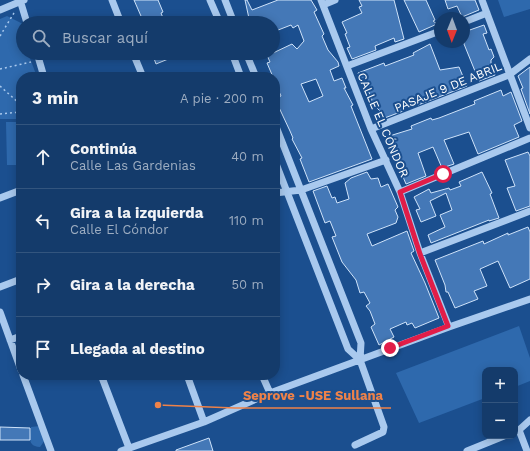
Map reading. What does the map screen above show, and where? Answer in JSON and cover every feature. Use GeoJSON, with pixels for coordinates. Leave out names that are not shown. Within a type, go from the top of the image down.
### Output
{"type":"FeatureCollection","features":[{"type":"Feature","properties":{"kind":"street"},"geometry":{"type":"LineString","coordinates":[[0,10],[22,0],[26,16]]}},
{"type":"Feature","properties":{"kind":"street"},"geometry":{"type":"LineString","coordinates":[[112,0],[118,16]]}},
{"type":"Feature","properties":{"kind":"street"},"geometry":{"type":"LineString","coordinates":[[210,0],[217,16]]}},
{"type":"Feature","properties":{"kind":"street"},"geometry":{"type":"LineString","coordinates":[[225,0],[231,16]]}},
{"type":"Feature","properties":{"kind":"street"},"geometry":{"type":"LineString","coordinates":[[322,2],[336,0]]}},
{"type":"Feature","properties":{"kind":"street"},"geometry":{"type":"LineString","coordinates":[[482,0],[530,128]]}},
{"type":"Feature","properties":{"kind":"street","name":"CALLE EL CÓNDOR"},"geometry":{"type":"LineString","coordinates":[[322,2],[371,129],[400,192],[420,254],[448,326]]}},
{"type":"Feature","properties":{"kind":"street"},"geometry":{"type":"LineString","coordinates":[[470,20],[487,13]]}},
{"type":"Feature","properties":{"kind":"street"},"geometry":{"type":"LineString","coordinates":[[347,66],[434,33]]}},
{"type":"Feature","properties":{"kind":"street","name":"PASAJE 9 DE ABRIL"},"geometry":{"type":"LineString","coordinates":[[371,129],[509,75],[530,59]]}},
{"type":"Feature","properties":{"kind":"street"},"geometry":{"type":"LineString","coordinates":[[136,60],[141,72]]}},
{"type":"Feature","properties":{"kind":"street"},"geometry":{"type":"LineString","coordinates":[[235,60],[239,72]]}},
{"type":"Feature","properties":{"kind":"street"},"geometry":{"type":"LineString","coordinates":[[249,60],[254,72]]}},
{"type":"Feature","properties":{"kind":"street"},"geometry":{"type":"LineString","coordinates":[[39,61],[42,72]]}},
{"type":"Feature","properties":{"kind":"street"},"geometry":{"type":"LineString","coordinates":[[280,137],[361,343],[360,360],[384,427],[383,432],[355,444]]}},
{"type":"Feature","properties":{"kind":"street"},"geometry":{"type":"LineString","coordinates":[[400,192],[530,138]]}},
{"type":"Feature","properties":{"kind":"street"},"geometry":{"type":"LineString","coordinates":[[280,192],[301,190],[386,160]]}},
{"type":"Feature","properties":{"kind":"street"},"geometry":{"type":"LineString","coordinates":[[280,174],[348,349],[360,360]]}},
{"type":"Feature","properties":{"kind":"street"},"geometry":{"type":"LineString","coordinates":[[0,198],[16,192]]}},
{"type":"Feature","properties":{"kind":"street"},"geometry":{"type":"LineString","coordinates":[[420,254],[530,211]]}},
{"type":"Feature","properties":{"kind":"street"},"geometry":{"type":"LineString","coordinates":[[0,287],[16,281]]}},
{"type":"Feature","properties":{"kind":"street"},"geometry":{"type":"LineString","coordinates":[[121,451],[204,422],[270,393],[448,326],[530,299]]}},
{"type":"Feature","properties":{"kind":"street"},"geometry":{"type":"LineString","coordinates":[[0,312],[16,356]]}},
{"type":"Feature","properties":{"kind":"street"},"geometry":{"type":"LineString","coordinates":[[10,340],[16,338]]}},
{"type":"Feature","properties":{"kind":"street"},"geometry":{"type":"LineString","coordinates":[[25,380],[51,451]]}},
{"type":"Feature","properties":{"kind":"street"},"geometry":{"type":"LineString","coordinates":[[102,380],[129,448]]}},
{"type":"Feature","properties":{"kind":"street"},"geometry":{"type":"LineString","coordinates":[[189,380],[204,422]]}},
{"type":"Feature","properties":{"kind":"street"},"geometry":{"type":"LineString","coordinates":[[264,380],[270,393]]}},
{"type":"Feature","properties":{"kind":"street"},"geometry":{"type":"LineString","coordinates":[[518,430],[530,420]]}},
{"type":"Feature","properties":{"kind":"street"},"geometry":{"type":"LineString","coordinates":[[518,433],[527,451]]}},
{"type":"Feature","properties":{"kind":"street"},"geometry":{"type":"LineString","coordinates":[[467,451],[496,439]]}},
{"type":"Feature","properties":{"kind":"street"},"geometry":{"type":"LineString","coordinates":[[486,443],[488,451]]}},
{"type":"Feature","properties":{"kind":"path"},"geometry":{"type":"LineString","coordinates":[[0,36],[14,13]]}},
{"type":"Feature","properties":{"kind":"path"},"geometry":{"type":"LineString","coordinates":[[0,69],[39,61]]}},
{"type":"Feature","properties":{"kind":"path"},"geometry":{"type":"LineString","coordinates":[[0,86],[16,100]]}},
{"type":"Feature","properties":{"kind":"path"},"geometry":{"type":"LineString","coordinates":[[0,114],[16,112]]}},
{"type":"Feature","properties":{"kind":"shaded area"},"geometry":{"type":"Polygon","coordinates":[[[498,0],[530,0],[530,9],[504,17],[498,0]]]}},
{"type":"Feature","properties":{"kind":"shaded area"},"geometry":{"type":"Polygon","coordinates":[[[7,16],[16,20],[16,60],[31,60],[35,72],[16,72],[16,119],[0,119],[0,19],[7,16]]]}},
{"type":"Feature","properties":{"kind":"shaded area"},"geometry":{"type":"Polygon","coordinates":[[[6,122],[16,122],[16,165],[7,165],[6,122]]]}},
{"type":"Feature","properties":{"kind":"shaded area"},"geometry":{"type":"Polygon","coordinates":[[[519,326],[530,358],[530,381],[518,386],[518,367],[482,367],[482,399],[419,423],[396,373],[519,326]]]}},
{"type":"Feature","properties":{"kind":"shaded area"},"geometry":{"type":"Polygon","coordinates":[[[40,426],[45,440],[40,447],[31,443],[30,437],[31,427],[40,426]]]}},
{"type":"Feature","properties":{"kind":"building"},"geometry":{"type":"Polygon","coordinates":[[[134,0],[158,0],[163,12],[161,13],[162,16],[141,16],[134,0]]]}},
{"type":"Feature","properties":{"kind":"building"},"geometry":{"type":"Polygon","coordinates":[[[245,0],[247,0],[252,10],[278,0],[311,0],[317,10],[314,12],[324,34],[322,36],[328,50],[338,62],[339,66],[330,70],[334,81],[342,78],[346,88],[344,88],[353,105],[351,106],[372,159],[309,182],[300,159],[302,158],[292,139],[293,138],[280,110],[280,72],[271,72],[267,63],[270,62],[269,60],[280,60],[280,50],[292,44],[297,49],[304,41],[298,25],[293,28],[291,25],[280,29],[280,16],[248,16],[245,0]],[[316,79],[301,84],[309,102],[323,96],[316,79]]]}},
{"type":"Feature","properties":{"kind":"building"},"geometry":{"type":"Polygon","coordinates":[[[359,0],[394,0],[404,39],[395,42],[394,38],[375,46],[376,50],[352,59],[347,48],[350,47],[345,34],[347,33],[342,22],[362,13],[359,7],[362,6],[359,0]]]}},
{"type":"Feature","properties":{"kind":"building"},"geometry":{"type":"Polygon","coordinates":[[[404,0],[426,0],[434,18],[434,25],[419,32],[404,0]]]}},
{"type":"Feature","properties":{"kind":"building"},"geometry":{"type":"Polygon","coordinates":[[[445,0],[475,0],[479,10],[470,14],[470,12],[460,12],[457,6],[448,9],[445,0]]]}},
{"type":"Feature","properties":{"kind":"building"},"geometry":{"type":"Polygon","coordinates":[[[484,25],[487,33],[483,34],[489,50],[491,49],[494,57],[491,60],[491,65],[495,75],[479,81],[466,48],[470,48],[470,30],[484,25]]]}},
{"type":"Feature","properties":{"kind":"building"},"geometry":{"type":"Polygon","coordinates":[[[430,44],[440,70],[459,67],[467,86],[418,105],[417,103],[414,105],[412,103],[401,108],[403,111],[382,119],[379,113],[381,112],[370,101],[372,100],[366,85],[363,85],[358,73],[384,63],[385,66],[414,55],[413,53],[430,44]]]}},
{"type":"Feature","properties":{"kind":"building"},"geometry":{"type":"Polygon","coordinates":[[[155,60],[166,60],[156,64],[155,60]]]}},
{"type":"Feature","properties":{"kind":"building"},"geometry":{"type":"Polygon","coordinates":[[[530,67],[530,114],[518,76],[530,67]]]}},
{"type":"Feature","properties":{"kind":"building"},"geometry":{"type":"Polygon","coordinates":[[[501,90],[503,96],[511,92],[522,121],[514,125],[519,137],[478,154],[469,132],[444,140],[454,164],[442,168],[433,147],[418,153],[426,176],[406,184],[401,172],[406,170],[400,157],[394,160],[386,137],[412,129],[411,126],[431,118],[432,120],[439,118],[475,104],[474,101],[501,90]]]}},
{"type":"Feature","properties":{"kind":"building"},"geometry":{"type":"Polygon","coordinates":[[[528,152],[530,156],[530,206],[516,211],[507,188],[515,186],[505,160],[528,152]]]}},
{"type":"Feature","properties":{"kind":"building"},"geometry":{"type":"Polygon","coordinates":[[[367,172],[371,179],[378,178],[381,187],[388,184],[398,207],[395,210],[398,217],[396,223],[367,234],[372,246],[407,231],[414,251],[411,253],[439,318],[415,328],[412,323],[407,325],[406,322],[390,329],[394,337],[379,345],[371,327],[375,324],[370,311],[366,306],[370,303],[364,292],[360,293],[356,280],[342,262],[332,237],[336,236],[330,221],[325,223],[313,191],[327,186],[332,198],[335,197],[337,203],[349,199],[345,183],[351,178],[367,172]]]}},
{"type":"Feature","properties":{"kind":"building"},"geometry":{"type":"Polygon","coordinates":[[[482,172],[492,193],[490,194],[499,218],[489,220],[431,243],[428,235],[445,227],[440,215],[452,210],[446,193],[430,201],[436,216],[421,222],[416,210],[420,209],[414,197],[429,189],[431,193],[449,188],[450,190],[461,186],[459,182],[482,172]]]}},
{"type":"Feature","properties":{"kind":"building"},"geometry":{"type":"Polygon","coordinates":[[[528,227],[530,232],[530,279],[510,288],[498,261],[480,269],[487,286],[474,291],[478,299],[455,308],[448,292],[446,292],[445,285],[435,260],[483,241],[484,244],[508,233],[508,235],[528,227]]]}},
{"type":"Feature","properties":{"kind":"building"},"geometry":{"type":"Polygon","coordinates":[[[0,427],[30,428],[30,440],[0,440],[0,427]]]}},
{"type":"Feature","properties":{"kind":"building"},"geometry":{"type":"Polygon","coordinates":[[[209,438],[213,451],[176,451],[176,450],[209,438]]]}},
{"type":"Feature","properties":{"kind":"place","name":"Seprove -USE Sullana"},"geometry":{"type":"Point","coordinates":[158,405]}},
{"type":"Feature","properties":{"kind":"route"},"geometry":{"type":"LineString","coordinates":[[390,348],[448,326],[420,254],[400,192],[443,174]]}}]}
